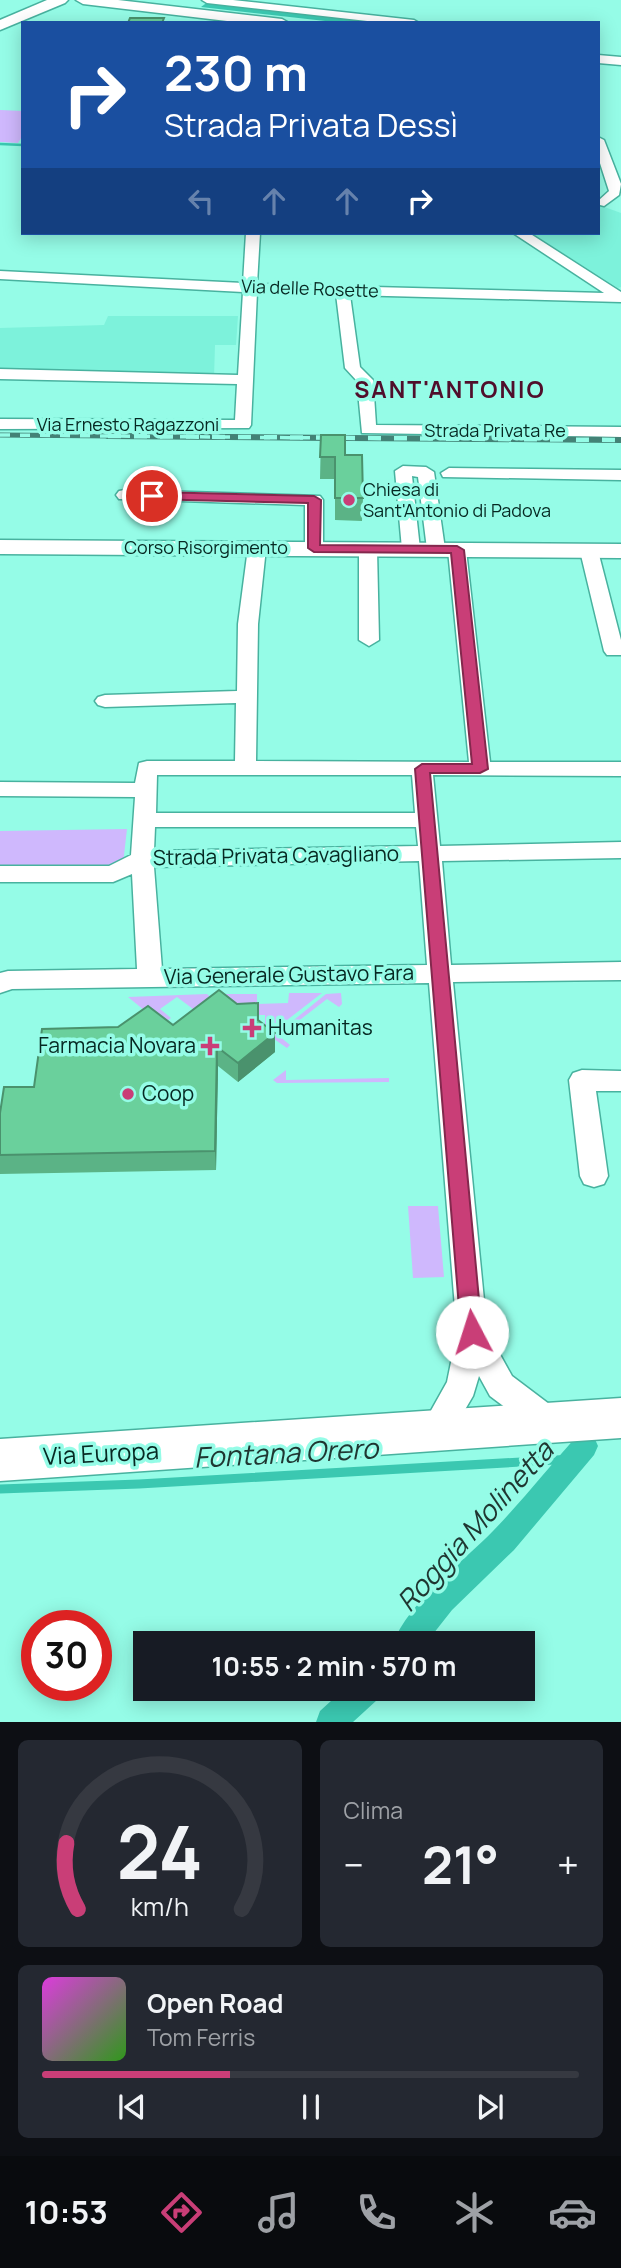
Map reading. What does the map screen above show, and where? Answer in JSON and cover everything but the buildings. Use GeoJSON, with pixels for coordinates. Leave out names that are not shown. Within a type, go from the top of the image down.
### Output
{"type":"FeatureCollection","features":[{"type":"Feature","properties":{"kind":"main road"},"geometry":{"type":"LineString","coordinates":[[1,25],[34,0]]}},
{"type":"Feature","properties":{"kind":"main road"},"geometry":{"type":"LineString","coordinates":[[1,25],[60,0]]}},
{"type":"Feature","properties":{"kind":"main road"},"geometry":{"type":"LineString","coordinates":[[83,0],[211,19],[246,21]]}},
{"type":"Feature","properties":{"kind":"main road"},"geometry":{"type":"LineString","coordinates":[[600,59],[621,61]]}},
{"type":"Feature","properties":{"kind":"main road","name":"Corso Risorgimento"},"geometry":{"type":"LineString","coordinates":[[0,547],[621,551]]}},
{"type":"Feature","properties":{"kind":"main road","name":"Via Europa"},"geometry":{"type":"LineString","coordinates":[[0,1460],[621,1418]]}},
{"type":"Feature","properties":{"kind":"street"},"geometry":{"type":"LineString","coordinates":[[207,0],[396,21]]}},
{"type":"Feature","properties":{"kind":"street"},"geometry":{"type":"LineString","coordinates":[[600,145],[615,186],[615,192],[601,201]]}},
{"type":"Feature","properties":{"kind":"street"},"geometry":{"type":"LineString","coordinates":[[601,201],[621,208]]}},
{"type":"Feature","properties":{"kind":"street","name":"Via Ernesto Ragazzoni"},"geometry":{"type":"LineString","coordinates":[[0,424],[243,425],[253,235]]}},
{"type":"Feature","properties":{"kind":"street"},"geometry":{"type":"LineString","coordinates":[[523,235],[620,297]]}},
{"type":"Feature","properties":{"kind":"street","name":"Via delle Rosette"},"geometry":{"type":"LineString","coordinates":[[0,275],[252,288],[620,297]]}},
{"type":"Feature","properties":{"kind":"street","name":"Strada Privata Re"},"geometry":{"type":"LineString","coordinates":[[342,290],[353,368],[365,380],[368,430],[621,432]]}},
{"type":"Feature","properties":{"kind":"street"},"geometry":{"type":"LineString","coordinates":[[0,374],[246,380]]}},
{"type":"Feature","properties":{"kind":"street"},"geometry":{"type":"LineString","coordinates":[[449,473],[621,475]]}},
{"type":"Feature","properties":{"kind":"street"},"geometry":{"type":"LineString","coordinates":[[125,495],[314,500],[314,548]]}},
{"type":"Feature","properties":{"kind":"street"},"geometry":{"type":"LineString","coordinates":[[245,768],[248,624],[257,548]]}},
{"type":"Feature","properties":{"kind":"street"},"geometry":{"type":"LineString","coordinates":[[368,548],[369,640]]}},
{"type":"Feature","properties":{"kind":"street"},"geometry":{"type":"LineString","coordinates":[[435,549],[480,769]]}},
{"type":"Feature","properties":{"kind":"street"},"geometry":{"type":"LineString","coordinates":[[589,551],[614,651]]}},
{"type":"Feature","properties":{"kind":"street"},"geometry":{"type":"LineString","coordinates":[[105,701],[246,697]]}},
{"type":"Feature","properties":{"kind":"street"},"geometry":{"type":"LineString","coordinates":[[150,976],[142,859],[147,768],[621,769]]}},
{"type":"Feature","properties":{"kind":"street"},"geometry":{"type":"LineString","coordinates":[[422,769],[472,1332],[462,1385],[435,1432]]}},
{"type":"Feature","properties":{"kind":"street"},"geometry":{"type":"LineString","coordinates":[[0,789],[145,790]]}},
{"type":"Feature","properties":{"kind":"street"},"geometry":{"type":"LineString","coordinates":[[144,820],[426,820]]}},
{"type":"Feature","properties":{"kind":"street","name":"Strada Privata Cavagliano"},"geometry":{"type":"LineString","coordinates":[[142,859],[621,850]]}},
{"type":"Feature","properties":{"kind":"street"},"geometry":{"type":"LineString","coordinates":[[0,874],[113,874],[142,859]]}},
{"type":"Feature","properties":{"kind":"street","name":"Via Generale Gustavo Fara"},"geometry":{"type":"LineString","coordinates":[[0,984],[8,980],[150,976],[621,971]]}},
{"type":"Feature","properties":{"kind":"street"},"geometry":{"type":"LineString","coordinates":[[594,1176],[582,1080],[621,1081]]}},
{"type":"Feature","properties":{"kind":"street"},"geometry":{"type":"LineString","coordinates":[[472,1332],[501,1386],[550,1423]]}},
{"type":"Feature","properties":{"kind":"shaded area"},"geometry":{"type":"Polygon","coordinates":[[[209,1],[381,21],[325,21],[201,7],[209,1]]]}},
{"type":"Feature","properties":{"kind":"shaded area"},"geometry":{"type":"Polygon","coordinates":[[[0,110],[21,111],[21,138],[18,143],[0,142],[0,110]]]}},
{"type":"Feature","properties":{"kind":"shaded area"},"geometry":{"type":"Polygon","coordinates":[[[600,205],[621,213],[621,287],[618,288],[534,235],[600,235],[600,205]]]}},
{"type":"Feature","properties":{"kind":"shaded area"},"geometry":{"type":"Polygon","coordinates":[[[108,316],[238,316],[236,345],[215,345],[214,377],[0,372],[0,328],[104,325],[108,316]]]}},
{"type":"Feature","properties":{"kind":"shaded area"},"geometry":{"type":"Polygon","coordinates":[[[127,829],[123,864],[109,869],[0,870],[0,831],[127,829]]]}},
{"type":"Feature","properties":{"kind":"shaded area"},"geometry":{"type":"Polygon","coordinates":[[[289,993],[322,993],[269,1034],[265,1030],[265,1015],[244,1015],[217,994],[257,994],[257,1004],[288,1003],[289,993]]]}},
{"type":"Feature","properties":{"kind":"shaded area"},"geometry":{"type":"Polygon","coordinates":[[[341,993],[342,1004],[339,1007],[327,999],[279,1036],[290,1045],[287,1048],[274,1039],[274,1036],[326,994],[341,993]]]}},
{"type":"Feature","properties":{"kind":"shaded area"},"geometry":{"type":"Polygon","coordinates":[[[207,994],[214,1000],[197,1012],[177,997],[160,1009],[171,1018],[165,1022],[150,1015],[128,997],[207,994]]]}},
{"type":"Feature","properties":{"kind":"shaded area"},"geometry":{"type":"Polygon","coordinates":[[[286,1070],[286,1080],[389,1078],[389,1082],[277,1083],[273,1080],[286,1070]]]}},
{"type":"Feature","properties":{"kind":"shaded area"},"geometry":{"type":"Polygon","coordinates":[[[408,1206],[438,1206],[444,1277],[413,1278],[408,1206]]]}},
{"type":"Feature","properties":{"kind":"waterway"},"geometry":{"type":"LineString","coordinates":[[0,144],[21,145]]}},
{"type":"Feature","properties":{"kind":"waterway","name":"Roggia Molinetta"},"geometry":{"type":"LineString","coordinates":[[417,1631],[442,1600],[504,1540],[585,1446]]}},
{"type":"Feature","properties":{"kind":"waterway","name":"Fontana Orero"},"geometry":{"type":"LineString","coordinates":[[0,1489],[139,1484],[573,1459]]}},
{"type":"Feature","properties":{"kind":"waterway","name":"Roggia Molinetta"},"geometry":{"type":"LineString","coordinates":[[331,1722],[353,1701]]}},
{"type":"Feature","properties":{"kind":"railway"},"geometry":{"type":"LineString","coordinates":[[0,435],[110,436]]}},
{"type":"Feature","properties":{"kind":"railway"},"geometry":{"type":"LineString","coordinates":[[110,436],[621,440]]}},
{"type":"Feature","properties":{"kind":"railway"},"geometry":{"type":"LineString","coordinates":[[110,436],[325,438]]}},
{"type":"Feature","properties":{"kind":"place","name":"Chiesa di Sant'Antonio di Padova"},"geometry":{"type":"Point","coordinates":[349,500]}},
{"type":"Feature","properties":{"kind":"place","name":"Humanitas"},"geometry":{"type":"Point","coordinates":[252,1028]}},
{"type":"Feature","properties":{"kind":"place","name":"Farmacia Novara"},"geometry":{"type":"Point","coordinates":[210,1046]}},
{"type":"Feature","properties":{"kind":"place","name":"Coop"},"geometry":{"type":"Point","coordinates":[128,1094]}},
{"type":"Feature","properties":{"kind":"district","name":"SANT'ANTONIO"},"geometry":{"type":"Point","coordinates":[450,390]}},
{"type":"Feature","properties":{"kind":"route"},"geometry":{"type":"LineString","coordinates":[[152,496],[314,500],[314,548],[457,550],[480,769],[422,769],[472,1332]]}}]}
